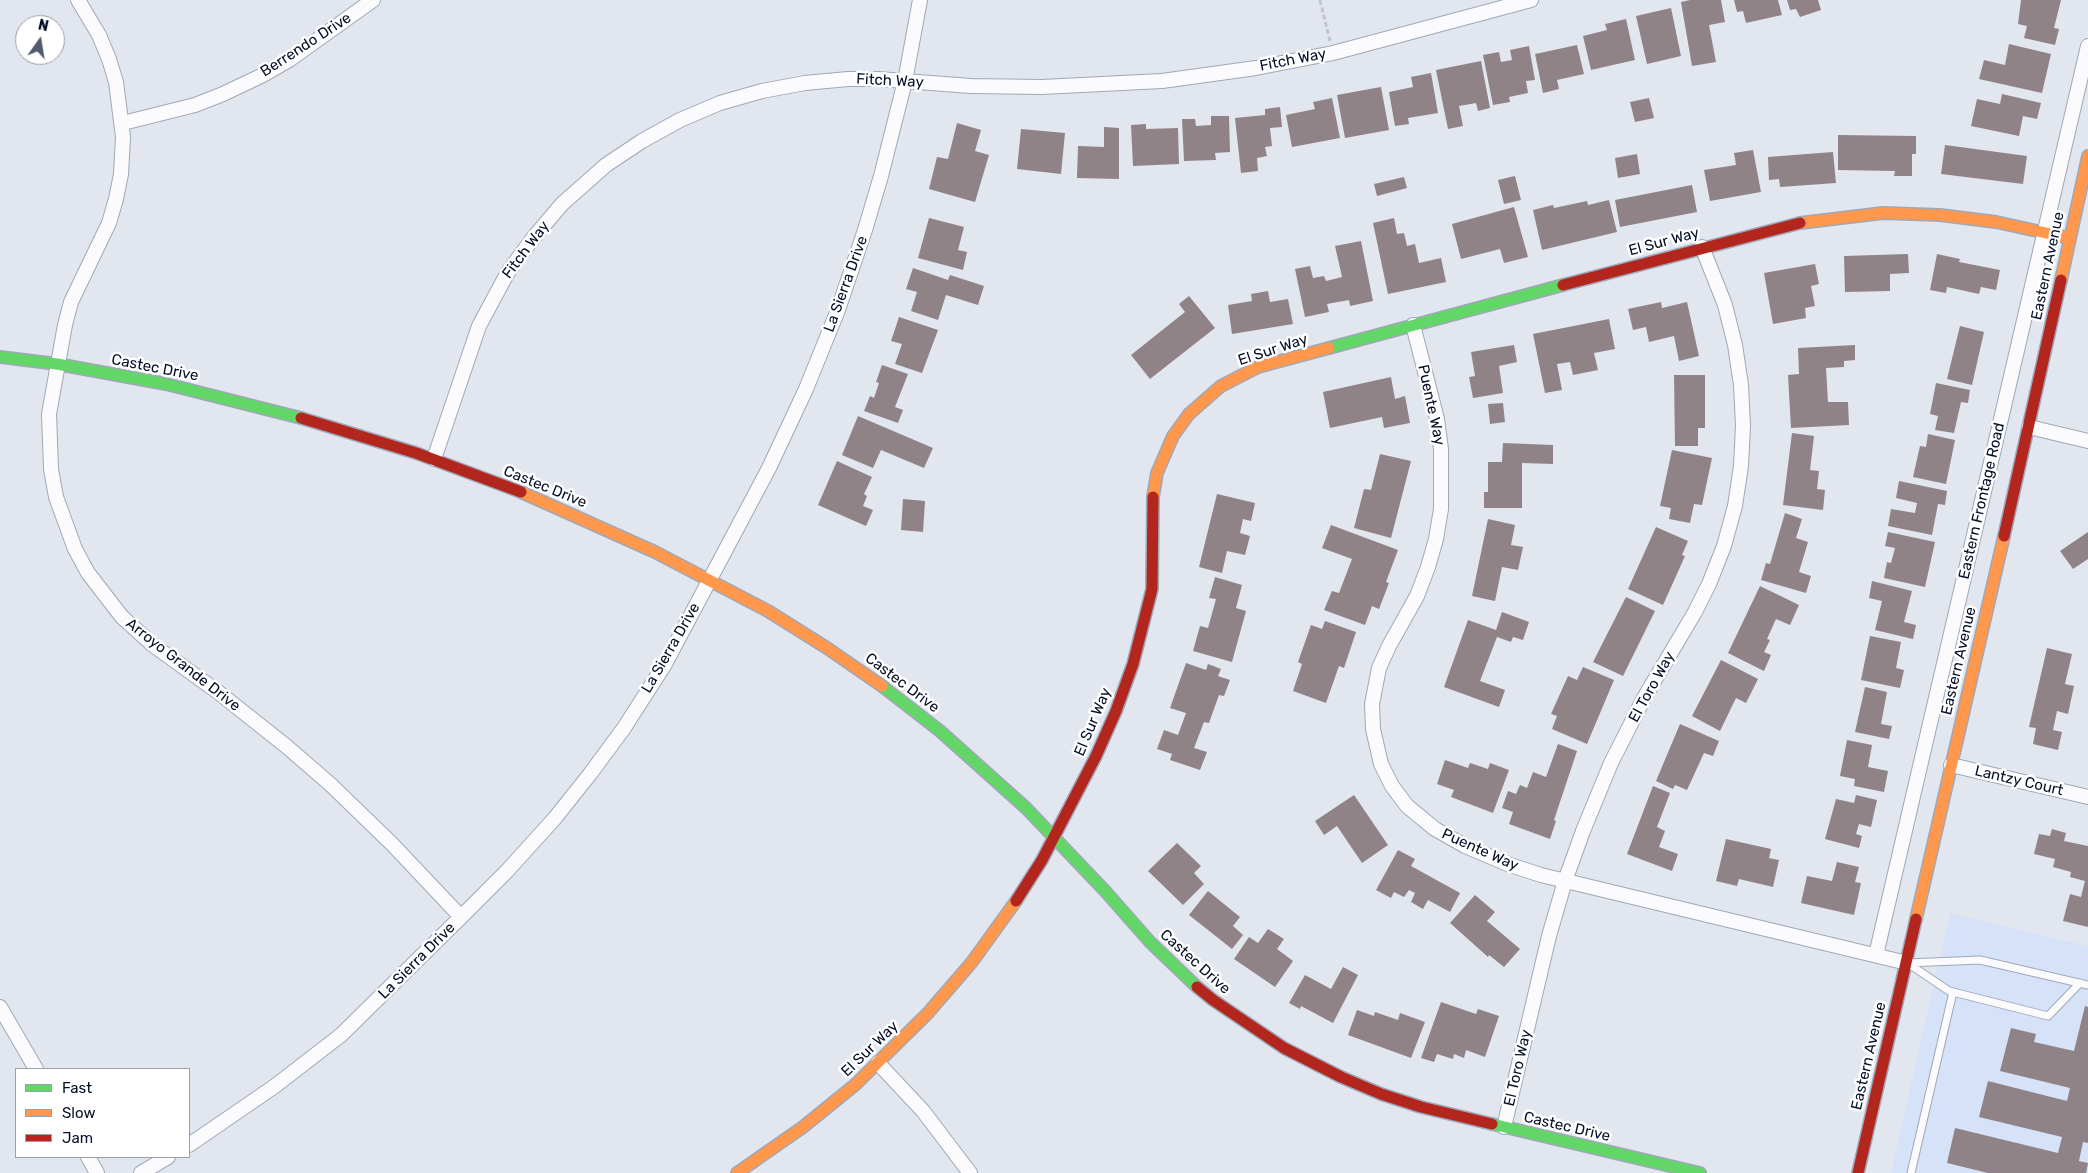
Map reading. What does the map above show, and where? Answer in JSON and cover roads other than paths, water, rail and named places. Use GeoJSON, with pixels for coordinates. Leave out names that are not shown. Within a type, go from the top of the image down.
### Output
{"type":"FeatureCollection","features":[{"type":"Feature","properties":{"kind":"street","name":"Arroyo Grande Drive"},"geometry":{"type":"LineString","coordinates":[[78,0],[99,35],[109,58],[116,82],[122,122],[121,174],[116,199],[109,223],[71,302],[57,364],[49,414],[51,469],[56,496],[75,549],[88,573],[122,617],[153,645],[218,692],[330,784],[392,844],[461,917]]}},
{"type":"Feature","properties":{"kind":"street","name":"Berrendo Drive"},"geometry":{"type":"LineString","coordinates":[[122,122],[194,105],[255,79],[289,60],[373,0]]}},
{"type":"Feature","properties":{"kind":"street","name":"La Sierra Drive"},"geometry":{"type":"LineString","coordinates":[[190,1144],[275,1086],[341,1035],[507,871],[590,774],[624,728],[665,664],[769,468],[806,389],[838,310],[879,185],[905,81],[920,0]]}},
{"type":"Feature","properties":{"kind":"street","name":"Fitch Way"},"geometry":{"type":"LineString","coordinates":[[434,459],[479,326],[508,272],[534,237],[562,204],[606,165],[642,141],[680,120],[720,103],[762,91],[805,83],[848,79],[1016,86],[1114,84],[1162,80],[1256,68],[1333,53],[1531,0]]}},
{"type":"Feature","properties":{"kind":"street","name":"Eastern Frontage Road"},"geometry":{"type":"LineString","coordinates":[[1876,955],[2088,46]]}},
{"type":"Feature","properties":{"kind":"street","name":"Eastern Avenue"},"geometry":{"type":"LineString","coordinates":[[1858,1173],[2029,427],[2088,156]]}},
{"type":"Feature","properties":{"kind":"street","name":"El Sur Way"},"geometry":{"type":"LineString","coordinates":[[737,1173],[804,1127],[878,1064],[928,1013],[972,962],[1012,908],[1042,860],[1096,756],[1116,711],[1132,664],[1152,589],[1154,558],[1151,528],[1152,500],[1157,472],[1173,436],[1189,414],[1210,394],[1245,372],[1258,367],[1702,247],[1808,221],[1883,213],[1940,215],[1996,222],[2069,238]]}},
{"type":"Feature","properties":{"kind":"street","name":"El Toro Way"},"geometry":{"type":"LineString","coordinates":[[1504,1127],[1549,936],[1565,881],[1583,831],[1611,763],[1644,698],[1695,612],[1709,584],[1724,546],[1735,506],[1742,450],[1742,385],[1735,345],[1725,306],[1702,247]]}},
{"type":"Feature","properties":{"kind":"street","name":"Puente Way"},"geometry":{"type":"LineString","coordinates":[[1413,325],[1437,419],[1442,479],[1440,509],[1436,539],[1428,568],[1417,596],[1389,646],[1375,680],[1372,704],[1372,729],[1378,752],[1392,786],[1407,806],[1435,829],[1465,846],[1510,865],[1565,881],[1907,963]]}},
{"type":"Feature","properties":{"kind":"street","name":"Castec Drive"},"geometry":{"type":"LineString","coordinates":[[0,357],[57,364],[166,384],[310,420],[434,459],[520,492],[588,521],[710,580],[768,612],[819,643],[885,688],[940,730],[992,776],[1054,836],[1150,942],[1213,1000],[1248,1025],[1292,1052],[1341,1077],[1381,1094],[1421,1107],[1700,1173]]}},
{"type":"Feature","properties":{"kind":"street"},"geometry":{"type":"LineString","coordinates":[[2029,427],[2088,442]]}},
{"type":"Feature","properties":{"kind":"street","name":"Lantzy Court"},"geometry":{"type":"LineString","coordinates":[[1950,765],[2088,798]]}},
{"type":"Feature","properties":{"kind":"street"},"geometry":{"type":"LineString","coordinates":[[0,1007],[35,1068]]}},
{"type":"Feature","properties":{"kind":"street"},"geometry":{"type":"LineString","coordinates":[[878,1064],[923,1112],[970,1173]]}},
{"type":"Feature","properties":{"kind":"street"},"geometry":{"type":"LineString","coordinates":[[89,1158],[97,1173]]}},
{"type":"Feature","properties":{"kind":"street"},"geometry":{"type":"LineString","coordinates":[[141,1173],[166,1158]]}},
{"type":"Feature","properties":{"kind":"lane"},"geometry":{"type":"LineString","coordinates":[[1907,963],[1980,960],[2088,985]]}},
{"type":"Feature","properties":{"kind":"lane"},"geometry":{"type":"LineString","coordinates":[[1907,963],[1952,992],[2048,1016],[2080,983]]}},
{"type":"Feature","properties":{"kind":"lane"},"geometry":{"type":"LineString","coordinates":[[1911,1173],[1952,992]]}}]}
